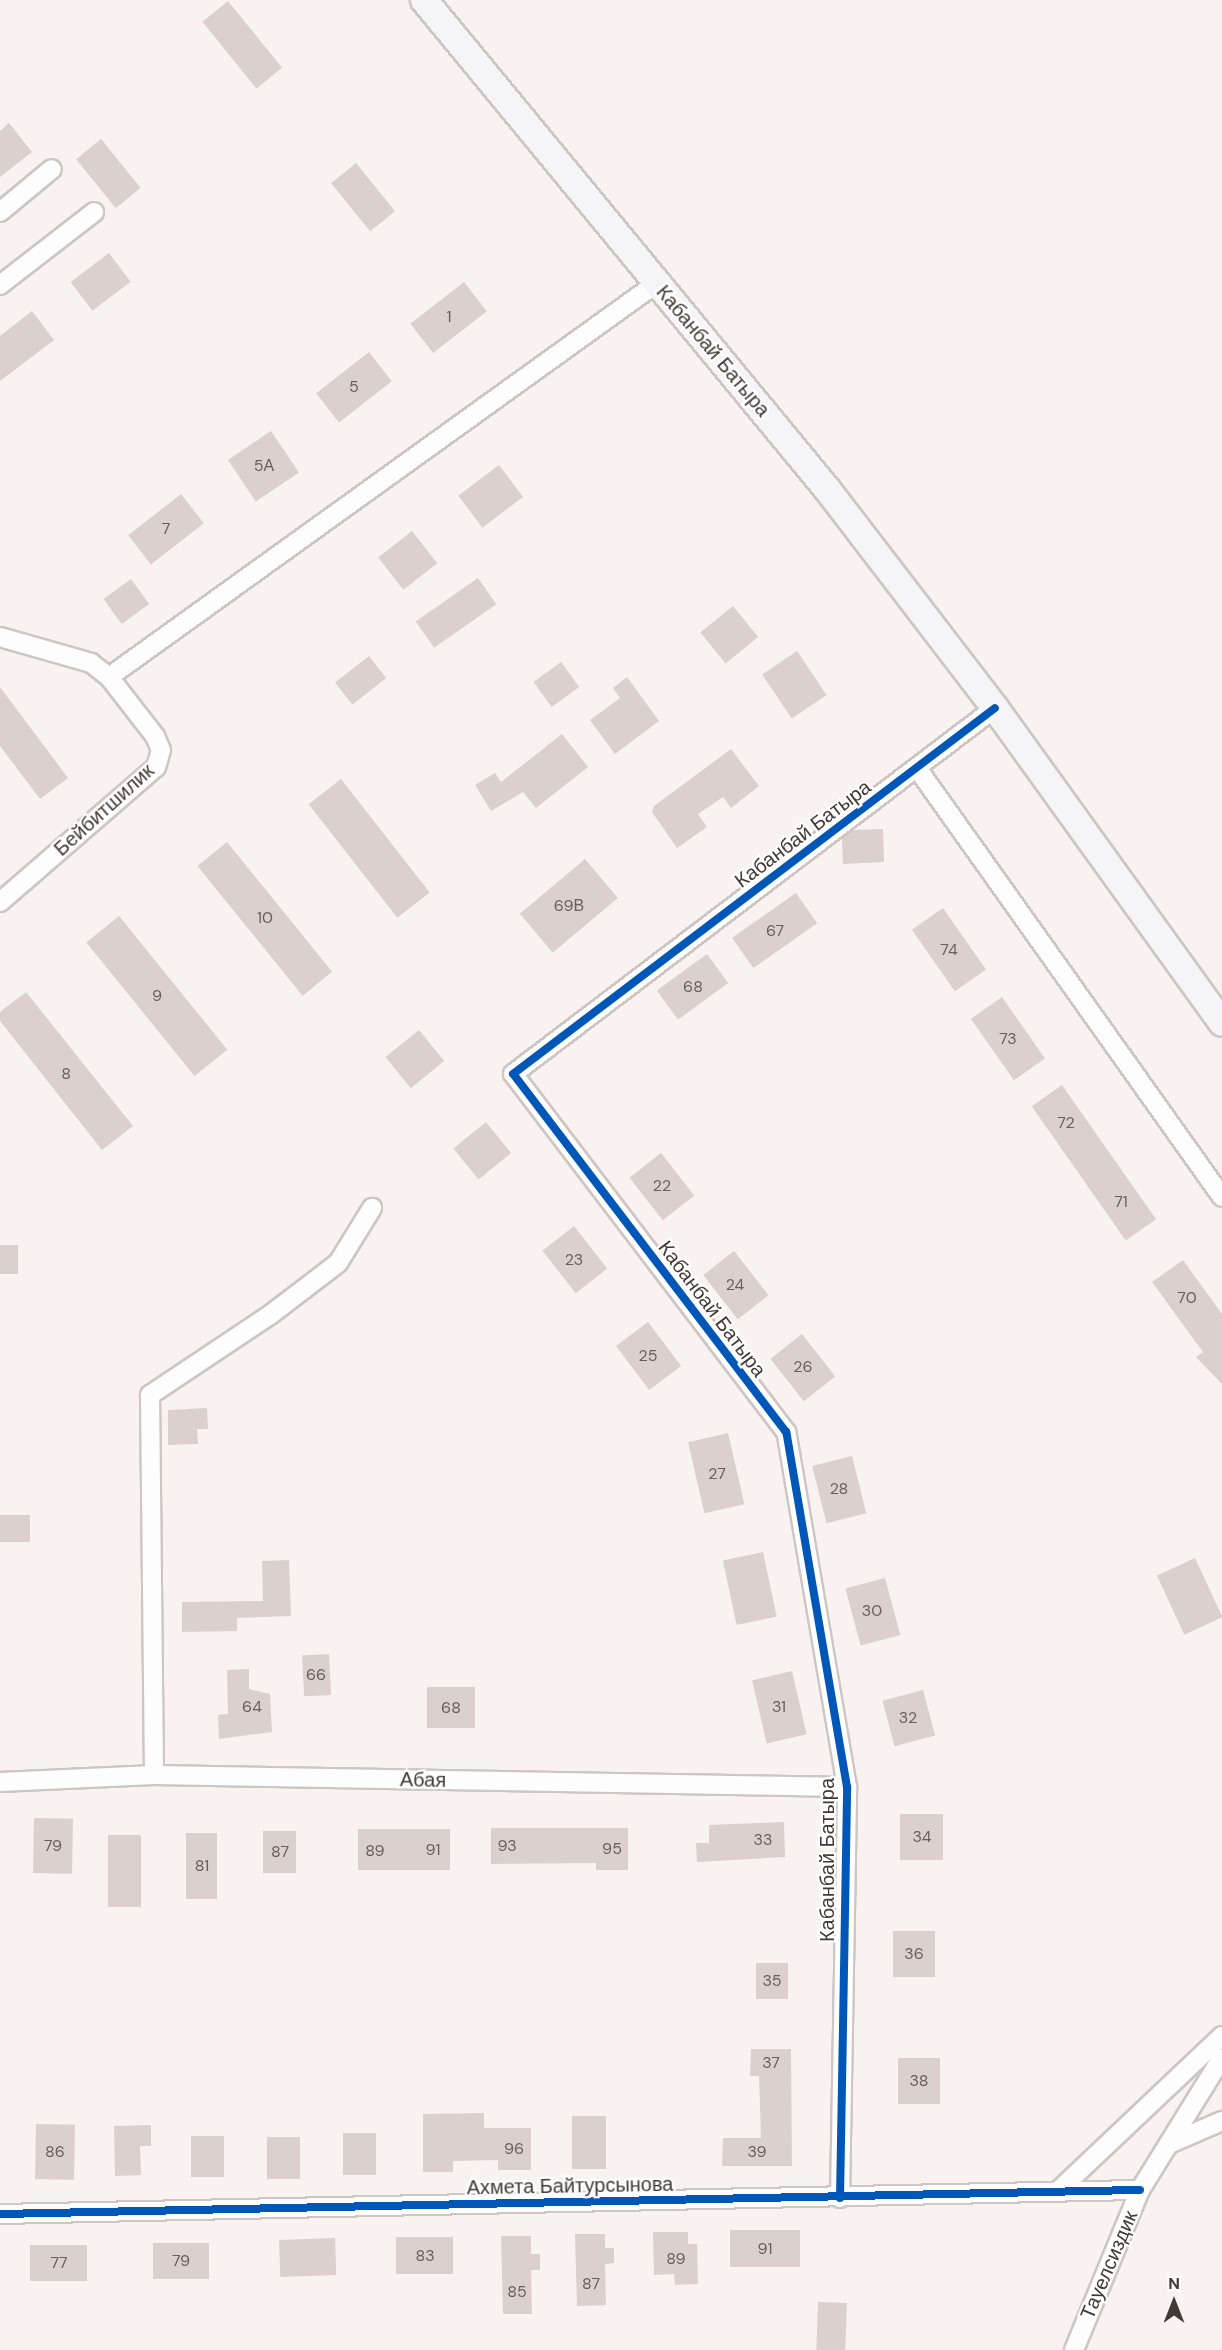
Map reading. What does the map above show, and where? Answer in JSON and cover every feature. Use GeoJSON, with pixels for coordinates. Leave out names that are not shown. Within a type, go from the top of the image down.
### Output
{"type":"FeatureCollection","features":[{"type":"Feature","properties":{"kind":"main road","name":"Кабанбай Батыра"},"geometry":{"type":"LineString","coordinates":[[424,0],[827,489],[995,708],[1222,1023]]}},
{"type":"Feature","properties":{"kind":"street"},"geometry":{"type":"LineString","coordinates":[[0,212],[52,169]]}},
{"type":"Feature","properties":{"kind":"street"},"geometry":{"type":"LineString","coordinates":[[0,285],[94,212]]}},
{"type":"Feature","properties":{"kind":"street"},"geometry":{"type":"LineString","coordinates":[[109,677],[657,283]]}},
{"type":"Feature","properties":{"kind":"street","name":"Бейбитшилик"},"geometry":{"type":"LineString","coordinates":[[0,637],[91,663],[109,677],[155,736],[161,750],[156,767],[0,902]]}},
{"type":"Feature","properties":{"kind":"street","name":"Кабанбай Батыра"},"geometry":{"type":"LineString","coordinates":[[840,2198],[847,1787],[786,1432],[513,1074],[995,708]]}},
{"type":"Feature","properties":{"kind":"street"},"geometry":{"type":"LineString","coordinates":[[916,768],[1222,1197]]}},
{"type":"Feature","properties":{"kind":"street"},"geometry":{"type":"LineString","coordinates":[[154,1775],[150,1395],[270,1315],[338,1263],[372,1208]]}},
{"type":"Feature","properties":{"kind":"street","name":"Абая"},"geometry":{"type":"LineString","coordinates":[[0,1782],[154,1775],[847,1787]]}},
{"type":"Feature","properties":{"kind":"street"},"geometry":{"type":"LineString","coordinates":[[1057,2192],[1222,2036]]}},
{"type":"Feature","properties":{"kind":"street","name":"Тауелсиздик"},"geometry":{"type":"LineString","coordinates":[[1074,2350],[1140,2190],[1222,2058]]}},
{"type":"Feature","properties":{"kind":"street"},"geometry":{"type":"LineString","coordinates":[[1169,2144],[1222,2121]]}},
{"type":"Feature","properties":{"kind":"street","name":"Ахмета Байтурсынова"},"geometry":{"type":"LineString","coordinates":[[0,2214],[1140,2190]]}},
{"type":"Feature","properties":{"kind":"building"},"geometry":{"type":"Polygon","coordinates":[[[228,1],[282,68],[256,89],[202,22],[228,1]]]}},
{"type":"Feature","properties":{"kind":"building"},"geometry":{"type":"Polygon","coordinates":[[[9,123],[32,152],[0,177],[0,131],[9,123]]]}},
{"type":"Feature","properties":{"kind":"building"},"geometry":{"type":"Polygon","coordinates":[[[101,139],[141,188],[116,208],[76,159],[101,139]]]}},
{"type":"Feature","properties":{"kind":"building"},"geometry":{"type":"Polygon","coordinates":[[[356,163],[395,211],[370,231],[331,183],[356,163]]]}},
{"type":"Feature","properties":{"kind":"building"},"geometry":{"type":"Polygon","coordinates":[[[109,253],[131,282],[92,311],[71,282],[109,253]]]}},
{"type":"Feature","properties":{"kind":"building"},"geometry":{"type":"Polygon","coordinates":[[[464,282],[487,311],[433,353],[410,324],[464,282]]]}},
{"type":"Feature","properties":{"kind":"building"},"geometry":{"type":"Polygon","coordinates":[[[32,311],[54,340],[0,381],[0,336],[32,311]]]}},
{"type":"Feature","properties":{"kind":"building"},"geometry":{"type":"Polygon","coordinates":[[[369,352],[392,381],[339,422],[316,393],[369,352]]]}},
{"type":"Feature","properties":{"kind":"building"},"geometry":{"type":"Polygon","coordinates":[[[271,431],[299,472],[256,502],[228,460],[271,431]]]}},
{"type":"Feature","properties":{"kind":"building"},"geometry":{"type":"Polygon","coordinates":[[[499,465],[523,497],[482,528],[458,496],[499,465]]]}},
{"type":"Feature","properties":{"kind":"building"},"geometry":{"type":"Polygon","coordinates":[[[181,494],[204,523],[151,564],[128,535],[181,494]]]}},
{"type":"Feature","properties":{"kind":"building"},"geometry":{"type":"Polygon","coordinates":[[[412,531],[437,563],[403,590],[378,557],[412,531]]]}},
{"type":"Feature","properties":{"kind":"building"},"geometry":{"type":"Polygon","coordinates":[[[478,578],[496,604],[434,648],[416,622],[478,578]]]}},
{"type":"Feature","properties":{"kind":"building"},"geometry":{"type":"Polygon","coordinates":[[[131,579],[149,604],[122,624],[103,599],[131,579]]]}},
{"type":"Feature","properties":{"kind":"building"},"geometry":{"type":"Polygon","coordinates":[[[733,606],[758,637],[726,664],[700,632],[733,606]]]}},
{"type":"Feature","properties":{"kind":"building"},"geometry":{"type":"Polygon","coordinates":[[[797,651],[827,695],[792,718],[762,674],[797,651]]]}},
{"type":"Feature","properties":{"kind":"building"},"geometry":{"type":"Polygon","coordinates":[[[369,656],[386,678],[352,705],[335,682],[369,656]]]}},
{"type":"Feature","properties":{"kind":"building"},"geometry":{"type":"Polygon","coordinates":[[[561,662],[579,687],[552,707],[533,682],[561,662]]]}},
{"type":"Feature","properties":{"kind":"building"},"geometry":{"type":"Polygon","coordinates":[[[627,677],[659,721],[615,754],[590,720],[620,698],[613,688],[627,677]]]}},
{"type":"Feature","properties":{"kind":"building"},"geometry":{"type":"Polygon","coordinates":[[[0,687],[68,778],[40,799],[0,746],[0,687]]]}},
{"type":"Feature","properties":{"kind":"building"},"geometry":{"type":"Polygon","coordinates":[[[562,734],[588,767],[536,808],[523,792],[491,811],[475,785],[495,773],[501,782],[562,734]]]}},
{"type":"Feature","properties":{"kind":"building"},"geometry":{"type":"Polygon","coordinates":[[[731,749],[759,786],[731,808],[723,797],[698,814],[707,827],[677,848],[652,812],[654,806],[731,749]]]}},
{"type":"Feature","properties":{"kind":"building"},"geometry":{"type":"Polygon","coordinates":[[[341,779],[430,892],[397,918],[309,804],[341,779]]]}},
{"type":"Feature","properties":{"kind":"building"},"geometry":{"type":"Polygon","coordinates":[[[883,829],[884,862],[843,864],[842,838],[853,830],[883,829]]]}},
{"type":"Feature","properties":{"kind":"building"},"geometry":{"type":"Polygon","coordinates":[[[227,842],[332,972],[303,996],[197,866],[227,842]]]}},
{"type":"Feature","properties":{"kind":"building"},"geometry":{"type":"Polygon","coordinates":[[[585,859],[618,898],[553,953],[520,914],[585,859]]]}},
{"type":"Feature","properties":{"kind":"building"},"geometry":{"type":"Polygon","coordinates":[[[796,893],[817,923],[753,968],[732,938],[796,893]]]}},
{"type":"Feature","properties":{"kind":"building"},"geometry":{"type":"Polygon","coordinates":[[[943,908],[986,969],[955,991],[912,930],[943,908]]]}},
{"type":"Feature","properties":{"kind":"building"},"geometry":{"type":"Polygon","coordinates":[[[119,916],[227,1050],[195,1076],[86,942],[119,916]]]}},
{"type":"Feature","properties":{"kind":"building"},"geometry":{"type":"Polygon","coordinates":[[[707,954],[728,983],[678,1020],[657,990],[707,954]]]}},
{"type":"Feature","properties":{"kind":"building"},"geometry":{"type":"Polygon","coordinates":[[[26,992],[133,1126],[102,1150],[0,1021],[0,1012],[26,992]]]}},
{"type":"Feature","properties":{"kind":"building"},"geometry":{"type":"Polygon","coordinates":[[[1002,997],[1045,1058],[1014,1080],[971,1019],[1002,997]]]}},
{"type":"Feature","properties":{"kind":"building"},"geometry":{"type":"Polygon","coordinates":[[[419,1030],[444,1061],[411,1088],[386,1057],[419,1030]]]}},
{"type":"Feature","properties":{"kind":"building"},"geometry":{"type":"Polygon","coordinates":[[[1062,1085],[1156,1219],[1126,1241],[1032,1106],[1062,1085]]]}},
{"type":"Feature","properties":{"kind":"building"},"geometry":{"type":"Polygon","coordinates":[[[486,1122],[511,1153],[479,1180],[453,1148],[486,1122]]]}},
{"type":"Feature","properties":{"kind":"building"},"geometry":{"type":"Polygon","coordinates":[[[661,1153],[694,1196],[663,1220],[629,1178],[661,1153]]]}},
{"type":"Feature","properties":{"kind":"building"},"geometry":{"type":"Polygon","coordinates":[[[574,1226],[607,1269],[576,1293],[542,1251],[574,1226]]]}},
{"type":"Feature","properties":{"kind":"building"},"geometry":{"type":"Polygon","coordinates":[[[0,1245],[18,1245],[18,1274],[0,1274],[0,1245]]]}},
{"type":"Feature","properties":{"kind":"building"},"geometry":{"type":"Polygon","coordinates":[[[734,1251],[768,1295],[738,1319],[703,1275],[734,1251]]]}},
{"type":"Feature","properties":{"kind":"building"},"geometry":{"type":"Polygon","coordinates":[[[1183,1260],[1222,1314],[1222,1384],[1196,1357],[1203,1352],[1152,1282],[1183,1260]]]}},
{"type":"Feature","properties":{"kind":"building"},"geometry":{"type":"Polygon","coordinates":[[[648,1322],[681,1366],[649,1390],[616,1346],[648,1322]]]}},
{"type":"Feature","properties":{"kind":"building"},"geometry":{"type":"Polygon","coordinates":[[[802,1334],[835,1377],[804,1401],[770,1359],[802,1334]]]}},
{"type":"Feature","properties":{"kind":"building"},"geometry":{"type":"Polygon","coordinates":[[[207,1408],[208,1429],[197,1429],[198,1444],[168,1445],[168,1410],[207,1408]]]}},
{"type":"Feature","properties":{"kind":"building"},"geometry":{"type":"Polygon","coordinates":[[[728,1433],[744,1504],[704,1513],[688,1442],[728,1433]]]}},
{"type":"Feature","properties":{"kind":"building"},"geometry":{"type":"Polygon","coordinates":[[[852,1456],[866,1513],[826,1523],[812,1466],[852,1456]]]}},
{"type":"Feature","properties":{"kind":"building"},"geometry":{"type":"Polygon","coordinates":[[[0,1515],[30,1515],[30,1542],[0,1542],[0,1515]]]}},
{"type":"Feature","properties":{"kind":"building"},"geometry":{"type":"Polygon","coordinates":[[[763,1552],[777,1617],[737,1625],[723,1561],[763,1552]]]}},
{"type":"Feature","properties":{"kind":"building"},"geometry":{"type":"Polygon","coordinates":[[[1195,1558],[1222,1617],[1184,1635],[1157,1576],[1195,1558]]]}},
{"type":"Feature","properties":{"kind":"building"},"geometry":{"type":"Polygon","coordinates":[[[289,1560],[291,1616],[237,1618],[237,1631],[182,1632],[182,1602],[263,1601],[262,1561],[289,1560]]]}},
{"type":"Feature","properties":{"kind":"building"},"geometry":{"type":"Polygon","coordinates":[[[885,1578],[900,1635],[861,1646],[845,1589],[885,1578]]]}},
{"type":"Feature","properties":{"kind":"building"},"geometry":{"type":"Polygon","coordinates":[[[329,1654],[331,1695],[304,1696],[302,1655],[329,1654]]]}},
{"type":"Feature","properties":{"kind":"building"},"geometry":{"type":"Polygon","coordinates":[[[249,1669],[249,1689],[270,1694],[272,1732],[219,1739],[218,1715],[228,1714],[227,1670],[249,1669]]]}},
{"type":"Feature","properties":{"kind":"building"},"geometry":{"type":"Polygon","coordinates":[[[792,1671],[807,1734],[767,1744],[752,1680],[792,1671]]]}},
{"type":"Feature","properties":{"kind":"building"},"geometry":{"type":"Polygon","coordinates":[[[427,1687],[475,1687],[475,1728],[427,1728],[427,1687]]]}},
{"type":"Feature","properties":{"kind":"building"},"geometry":{"type":"Polygon","coordinates":[[[923,1690],[935,1735],[895,1746],[882,1701],[923,1690]]]}},
{"type":"Feature","properties":{"kind":"building"},"geometry":{"type":"Polygon","coordinates":[[[900,1814],[943,1814],[943,1860],[900,1860],[900,1814]]]}},
{"type":"Feature","properties":{"kind":"building"},"geometry":{"type":"Polygon","coordinates":[[[34,1818],[73,1819],[72,1874],[33,1873],[34,1818]]]}},
{"type":"Feature","properties":{"kind":"building"},"geometry":{"type":"Polygon","coordinates":[[[784,1822],[785,1857],[697,1862],[696,1843],[709,1843],[709,1825],[784,1822]]]}},
{"type":"Feature","properties":{"kind":"building"},"geometry":{"type":"Polygon","coordinates":[[[491,1828],[628,1828],[628,1870],[596,1870],[596,1863],[491,1864],[491,1828]]]}},
{"type":"Feature","properties":{"kind":"building"},"geometry":{"type":"Polygon","coordinates":[[[358,1829],[450,1829],[450,1870],[358,1870],[358,1829]]]}},
{"type":"Feature","properties":{"kind":"building"},"geometry":{"type":"Polygon","coordinates":[[[263,1831],[296,1831],[296,1873],[263,1873],[263,1831]]]}},
{"type":"Feature","properties":{"kind":"building"},"geometry":{"type":"Polygon","coordinates":[[[186,1833],[217,1833],[217,1899],[186,1899],[186,1833]]]}},
{"type":"Feature","properties":{"kind":"building"},"geometry":{"type":"Polygon","coordinates":[[[108,1835],[141,1835],[141,1907],[108,1907],[108,1835]]]}},
{"type":"Feature","properties":{"kind":"building"},"geometry":{"type":"Polygon","coordinates":[[[893,1931],[935,1931],[935,1977],[893,1977],[893,1931]]]}},
{"type":"Feature","properties":{"kind":"building"},"geometry":{"type":"Polygon","coordinates":[[[756,1963],[788,1963],[788,1999],[756,1999],[756,1963]]]}},
{"type":"Feature","properties":{"kind":"building"},"geometry":{"type":"Polygon","coordinates":[[[751,2049],[791,2049],[792,2166],[722,2166],[723,2138],[761,2138],[759,2076],[750,2076],[751,2049]]]}},
{"type":"Feature","properties":{"kind":"building"},"geometry":{"type":"Polygon","coordinates":[[[898,2058],[940,2058],[940,2104],[898,2104],[898,2058]]]}},
{"type":"Feature","properties":{"kind":"building"},"geometry":{"type":"Polygon","coordinates":[[[484,2113],[484,2128],[531,2128],[531,2170],[498,2170],[498,2160],[453,2161],[453,2172],[423,2172],[423,2114],[484,2113]]]}},
{"type":"Feature","properties":{"kind":"building"},"geometry":{"type":"Polygon","coordinates":[[[572,2116],[606,2116],[606,2169],[572,2169],[572,2116]]]}},
{"type":"Feature","properties":{"kind":"building"},"geometry":{"type":"Polygon","coordinates":[[[36,2124],[75,2125],[74,2180],[35,2179],[36,2124]]]}},
{"type":"Feature","properties":{"kind":"building"},"geometry":{"type":"Polygon","coordinates":[[[151,2125],[151,2146],[140,2146],[141,2175],[115,2176],[114,2126],[151,2125]]]}},
{"type":"Feature","properties":{"kind":"building"},"geometry":{"type":"Polygon","coordinates":[[[343,2133],[376,2133],[376,2175],[343,2175],[343,2133]]]}},
{"type":"Feature","properties":{"kind":"building"},"geometry":{"type":"Polygon","coordinates":[[[191,2136],[224,2136],[224,2177],[191,2177],[191,2136]]]}},
{"type":"Feature","properties":{"kind":"building"},"geometry":{"type":"Polygon","coordinates":[[[267,2137],[300,2137],[300,2179],[267,2179],[267,2137]]]}},
{"type":"Feature","properties":{"kind":"building"},"geometry":{"type":"Polygon","coordinates":[[[730,2230],[800,2230],[800,2267],[730,2267],[730,2230]]]}},
{"type":"Feature","properties":{"kind":"building"},"geometry":{"type":"Polygon","coordinates":[[[653,2232],[688,2232],[688,2244],[697,2244],[698,2284],[675,2285],[674,2274],[654,2275],[653,2232]]]}},
{"type":"Feature","properties":{"kind":"building"},"geometry":{"type":"Polygon","coordinates":[[[575,2234],[605,2234],[605,2248],[614,2248],[614,2263],[605,2264],[606,2305],[577,2306],[575,2234]]]}},
{"type":"Feature","properties":{"kind":"building"},"geometry":{"type":"Polygon","coordinates":[[[501,2236],[531,2236],[531,2254],[540,2254],[540,2270],[531,2270],[532,2314],[503,2314],[501,2236]]]}},
{"type":"Feature","properties":{"kind":"building"},"geometry":{"type":"Polygon","coordinates":[[[396,2237],[453,2237],[453,2274],[396,2274],[396,2237]]]}},
{"type":"Feature","properties":{"kind":"building"},"geometry":{"type":"Polygon","coordinates":[[[335,2238],[336,2275],[280,2277],[279,2240],[335,2238]]]}},
{"type":"Feature","properties":{"kind":"building"},"geometry":{"type":"Polygon","coordinates":[[[153,2243],[209,2243],[209,2279],[153,2279],[153,2243]]]}},
{"type":"Feature","properties":{"kind":"building"},"geometry":{"type":"Polygon","coordinates":[[[30,2245],[87,2245],[87,2281],[30,2281],[30,2245]]]}},
{"type":"Feature","properties":{"kind":"building"},"geometry":{"type":"Polygon","coordinates":[[[818,2302],[847,2303],[845,2350],[816,2350],[818,2302]]]}},
{"type":"Feature","properties":{"kind":"cycle path"},"geometry":{"type":"LineString","coordinates":[[840,2198],[847,1787],[786,1432],[513,1074],[995,708]]}},
{"type":"Feature","properties":{"kind":"cycle path"},"geometry":{"type":"LineString","coordinates":[[0,2214],[1140,2190]]}}]}
